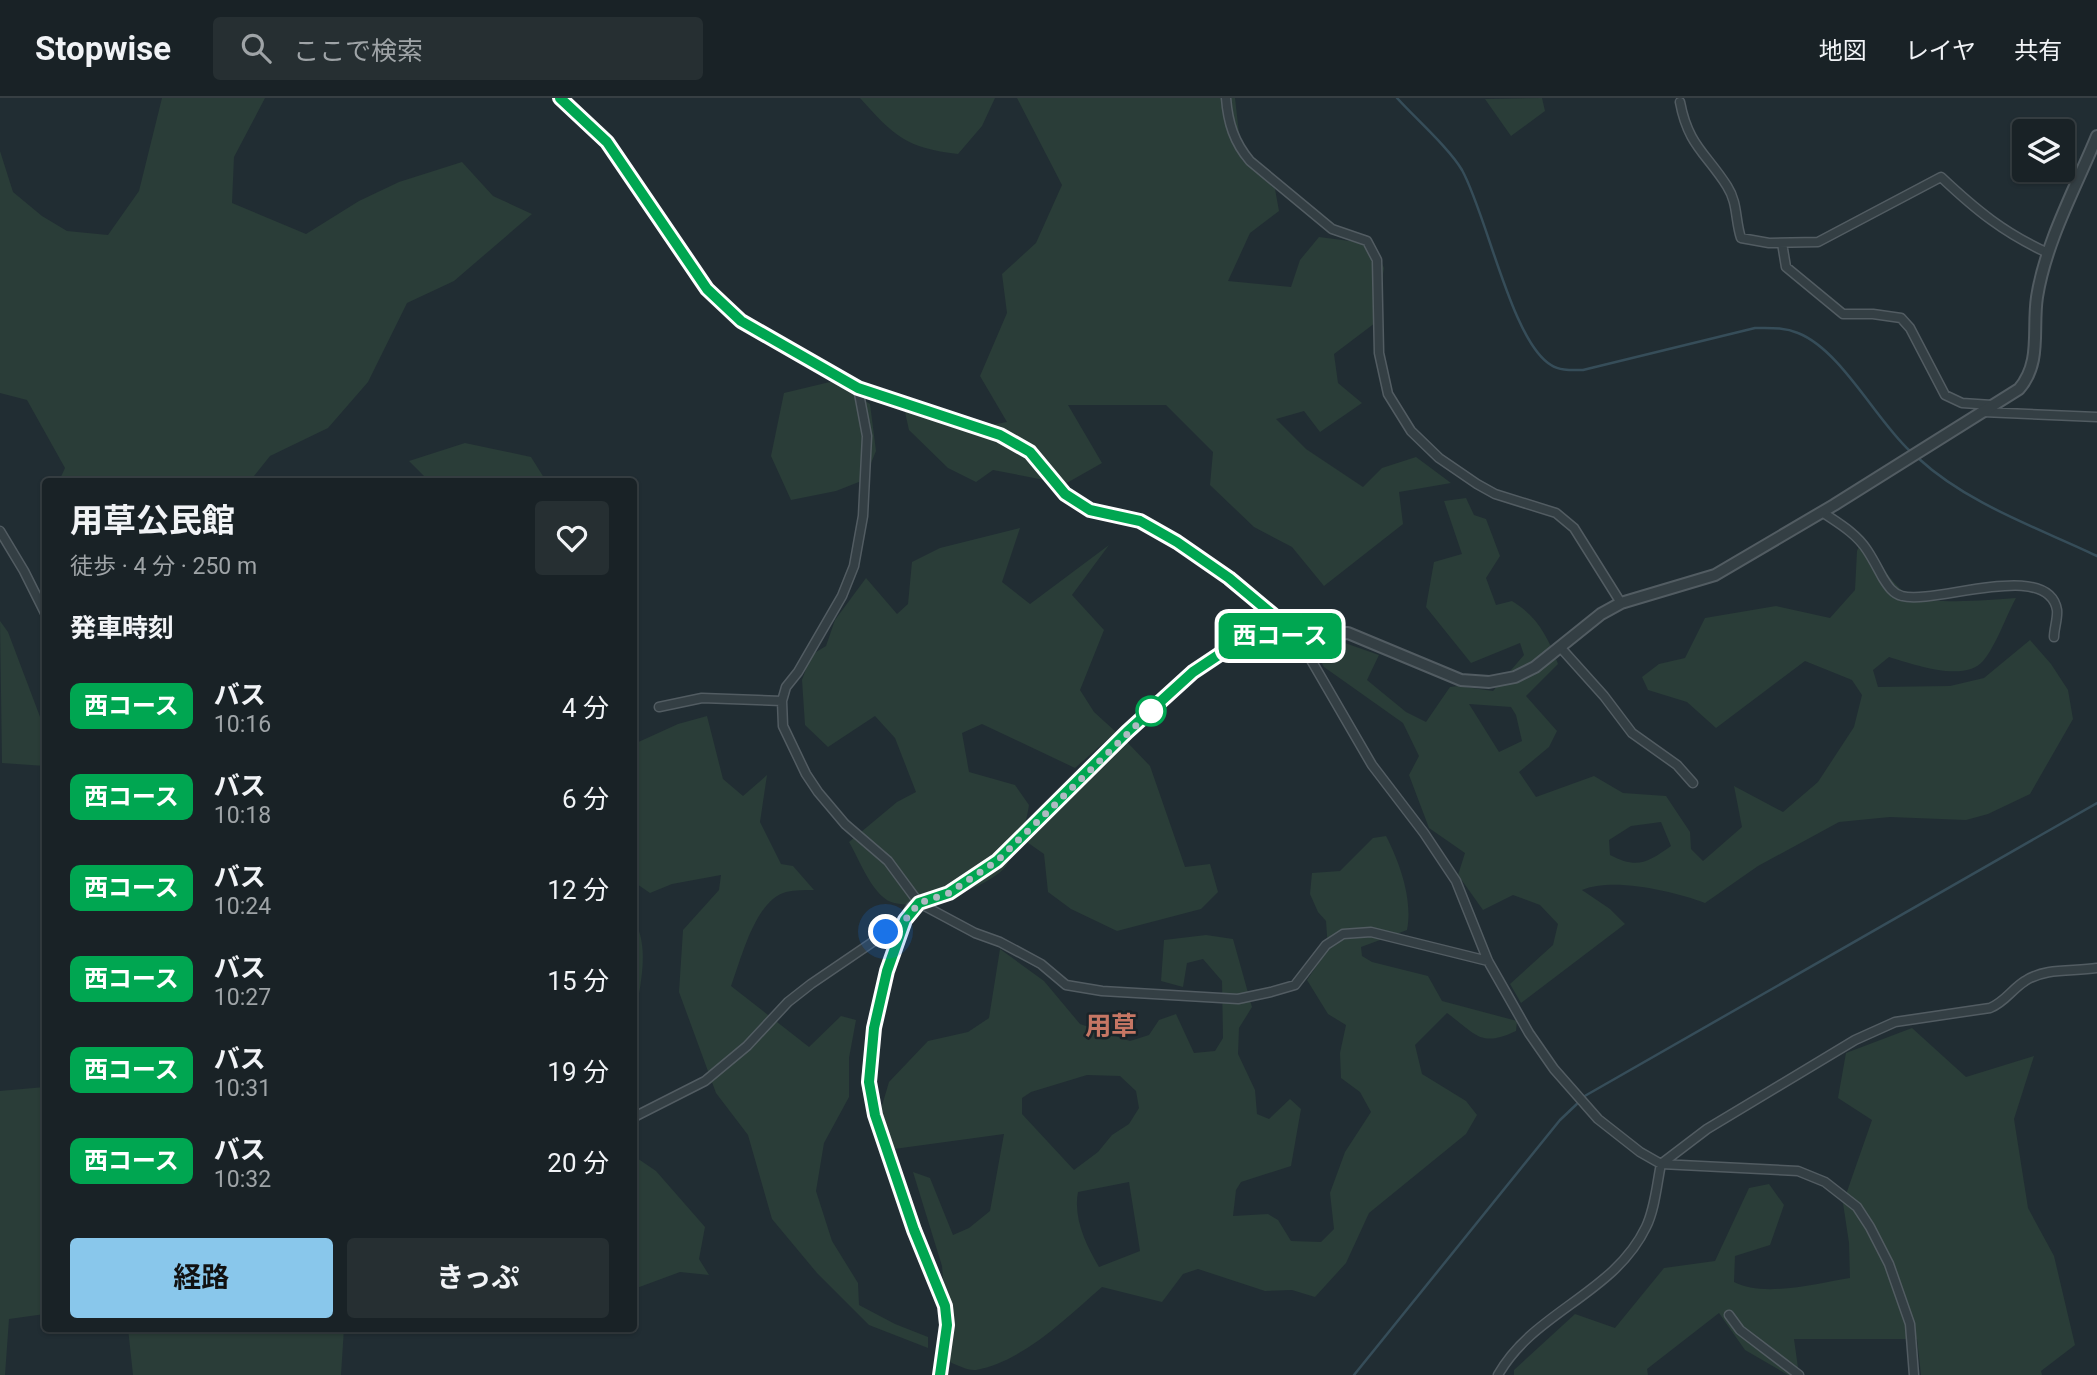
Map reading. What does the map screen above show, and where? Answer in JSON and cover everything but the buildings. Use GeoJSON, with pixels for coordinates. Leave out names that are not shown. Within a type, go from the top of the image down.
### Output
{"type":"FeatureCollection","features":[{"type":"Feature","properties":{"kind":"street"},"geometry":{"type":"LineString","coordinates":[[560,98],[607,142],[685,258],[722,305],[741,321],[858,388],[1000,435],[1030,452],[1065,494],[1090,510],[1140,521],[1177,542],[1229,578],[1296,634],[1372,765],[1424,833],[1455,881],[1488,961],[1529,1033],[1554,1069],[1598,1119],[1640,1153],[1661,1164],[1798,1171],[1825,1182],[1857,1207],[1889,1264],[1910,1324],[1914,1375]]}},
{"type":"Feature","properties":{"kind":"street"},"geometry":{"type":"LineString","coordinates":[[1226,98],[1230,129],[1240,149],[1250,161],[1332,229],[1367,241],[1377,260],[1379,353],[1388,394],[1411,431],[1439,458],[1477,484],[1495,494],[1556,513],[1574,528],[1621,603]]}},
{"type":"Feature","properties":{"kind":"street"},"geometry":{"type":"LineString","coordinates":[[1680,102],[1683,118],[1696,148],[1727,186],[1735,203],[1741,238],[1782,243],[1818,242],[1832,237],[1941,177],[1988,220],[2014,237],[2048,253]]}},
{"type":"Feature","properties":{"kind":"street"},"geometry":{"type":"LineString","coordinates":[[637,1115],[705,1081],[747,1046],[796,996],[905,920],[919,903],[949,893],[997,861],[1127,732],[1193,672],[1226,650],[1252,640],[1296,634],[1348,633],[1461,680],[1489,682],[1515,677],[1535,667],[1601,614],[1621,603],[1714,575],[1822,512],[2019,389],[2028,378],[2035,356],[2037,297],[2048,253],[2097,136]]}},
{"type":"Feature","properties":{"kind":"street"},"geometry":{"type":"LineString","coordinates":[[1782,243],[1786,267],[1843,314],[1873,314],[1900,318],[1917,339],[1945,395],[1962,403],[1994,405]]}},
{"type":"Feature","properties":{"kind":"street"},"geometry":{"type":"LineString","coordinates":[[858,388],[867,436],[863,516],[854,566],[842,596],[798,672],[786,687],[782,701],[783,726],[806,774],[845,824],[888,861],[919,903],[1041,964],[1066,985],[1102,991],[1238,999],[1271,992],[1296,985],[1326,946],[1343,934],[1371,932],[1488,961]]}},
{"type":"Feature","properties":{"kind":"street"},"geometry":{"type":"LineString","coordinates":[[1983,412],[2097,417]]}},
{"type":"Feature","properties":{"kind":"street"},"geometry":{"type":"LineString","coordinates":[[1822,512],[1854,534],[1867,549],[1892,591],[1904,597],[1941,596],[2014,583],[2037,587],[2052,600],[2057,610],[2054,637]]}},
{"type":"Feature","properties":{"kind":"street"},"geometry":{"type":"LineString","coordinates":[[0,531],[42,607]]}},
{"type":"Feature","properties":{"kind":"street"},"geometry":{"type":"LineString","coordinates":[[1560,647],[1604,696],[1632,733],[1677,765],[1693,783]]}},
{"type":"Feature","properties":{"kind":"street"},"geometry":{"type":"LineString","coordinates":[[659,707],[702,698],[782,701]]}},
{"type":"Feature","properties":{"kind":"street"},"geometry":{"type":"LineString","coordinates":[[905,920],[887,971],[874,1028],[869,1082],[875,1115],[914,1230],[945,1306],[947,1325],[940,1375]]}},
{"type":"Feature","properties":{"kind":"street"},"geometry":{"type":"LineString","coordinates":[[1498,1375],[1507,1359],[1523,1341],[1602,1283],[1624,1262],[1647,1226],[1661,1164],[1707,1129],[1855,1041],[1895,1022],[1990,1008],[2001,1003],[2024,981],[2041,973],[2097,968]]}},
{"type":"Feature","properties":{"kind":"street"},"geometry":{"type":"LineString","coordinates":[[1730,1315],[1740,1330],[1799,1375]]}},
{"type":"Feature","properties":{"kind":"green space"},"geometry":{"type":"Polygon","coordinates":[[[162,98],[265,98],[234,157],[232,203],[306,234],[359,201],[399,182],[462,162],[493,196],[532,214],[454,281],[407,303],[368,382],[328,428],[270,456],[252,478],[60,478],[65,468],[27,400],[0,393],[0,151],[13,192],[42,216],[67,231],[108,235],[139,191],[162,98]]]}},
{"type":"Feature","properties":{"kind":"green space"},"geometry":{"type":"Polygon","coordinates":[[[860,98],[995,98],[982,126],[958,154],[926,148],[902,138],[882,122],[860,98]]]}},
{"type":"Feature","properties":{"kind":"green space"},"geometry":{"type":"Polygon","coordinates":[[[1017,98],[1235,98],[1242,160],[1275,189],[1279,211],[1250,233],[1228,281],[1291,287],[1300,260],[1319,237],[1373,244],[1384,268],[1375,323],[1334,354],[1338,383],[1362,403],[1320,432],[1304,411],[1276,419],[1306,449],[1363,487],[1382,468],[1416,457],[1451,483],[1399,492],[1403,524],[1324,586],[1292,547],[1254,527],[1210,485],[1213,452],[1166,405],[1068,405],[1102,463],[1065,484],[993,470],[976,482],[948,468],[909,430],[905,412],[919,412],[965,430],[1007,422],[980,376],[1007,313],[1002,274],[1036,243],[1062,185],[1017,98]]]}},
{"type":"Feature","properties":{"kind":"green space"},"geometry":{"type":"Polygon","coordinates":[[[1542,98],[1545,111],[1511,136],[1485,99],[1542,98]]]}},
{"type":"Feature","properties":{"kind":"green space"},"geometry":{"type":"Polygon","coordinates":[[[834,381],[870,404],[876,451],[864,480],[836,491],[791,500],[771,456],[784,393],[834,381]]]}},
{"type":"Feature","properties":{"kind":"green space"},"geometry":{"type":"Polygon","coordinates":[[[465,443],[531,457],[544,478],[426,478],[409,461],[465,443]]]}},
{"type":"Feature","properties":{"kind":"green space"},"geometry":{"type":"Polygon","coordinates":[[[1466,498],[1474,515],[1486,519],[1500,556],[1486,578],[1496,605],[1512,601],[1528,613],[1546,636],[1558,664],[1526,696],[1557,731],[1549,747],[1519,772],[1536,797],[1594,776],[1623,793],[1666,796],[1690,832],[1691,849],[1703,861],[1742,827],[1734,786],[1783,812],[1818,782],[1854,727],[1862,695],[1852,680],[1805,661],[1716,728],[1687,702],[1648,690],[1642,677],[1659,664],[1685,658],[1705,618],[1776,606],[1830,618],[1855,590],[1857,551],[1863,537],[1897,586],[1911,596],[1948,601],[2016,598],[1992,647],[1983,661],[1975,667],[1964,671],[1938,670],[1889,657],[1873,670],[1878,687],[1950,686],[1984,678],[2030,640],[2051,664],[2068,690],[2073,719],[2030,794],[1988,814],[1966,820],[1890,817],[1839,822],[1758,866],[1705,903],[1660,890],[1626,885],[1595,886],[1582,890],[1610,909],[1625,924],[1521,1003],[1510,984],[1553,945],[1558,924],[1540,905],[1513,895],[1483,910],[1458,875],[1465,853],[1429,828],[1409,775],[1419,756],[1403,723],[1324,667],[1310,641],[1325,636],[1379,655],[1367,680],[1406,712],[1426,722],[1450,687],[1493,691],[1524,655],[1520,643],[1471,663],[1426,607],[1434,562],[1462,554],[1444,501],[1466,498]],[[1469,704],[1499,752],[1522,741],[1516,715],[1511,707],[1469,704]],[[1661,822],[1631,826],[1609,840],[1610,855],[1635,863],[1663,852],[1671,846],[1661,822]]]}},
{"type":"Feature","properties":{"kind":"green space"},"geometry":{"type":"Polygon","coordinates":[[[1020,528],[1002,582],[1030,604],[1109,545],[1072,595],[1104,630],[1080,690],[1094,712],[1116,732],[1075,768],[982,724],[962,733],[969,772],[1015,785],[1029,805],[1018,845],[1006,866],[997,875],[966,891],[927,903],[894,903],[883,897],[873,885],[849,842],[897,802],[916,792],[895,738],[875,716],[828,747],[805,725],[802,680],[811,655],[826,646],[835,620],[866,578],[897,614],[908,604],[912,562],[940,548],[1020,528]]]}},
{"type":"Feature","properties":{"kind":"green space"},"geometry":{"type":"Polygon","coordinates":[[[0,621],[8,632],[42,722],[42,766],[2,763],[0,621]]]}},
{"type":"Feature","properties":{"kind":"green space"},"geometry":{"type":"Polygon","coordinates":[[[707,716],[723,779],[743,796],[767,775],[760,822],[781,864],[793,866],[814,890],[786,892],[775,897],[766,906],[751,932],[731,986],[809,1047],[841,1016],[856,1020],[849,1058],[849,1097],[824,1143],[816,1191],[832,1241],[858,1283],[859,1305],[928,1337],[928,1348],[869,1325],[817,1273],[772,1219],[748,1135],[716,1093],[679,992],[683,930],[719,890],[721,875],[672,884],[650,893],[637,884],[637,743],[678,724],[707,716]]]}},
{"type":"Feature","properties":{"kind":"green space"},"geometry":{"type":"Polygon","coordinates":[[[1127,742],[1150,766],[1185,867],[1210,864],[1218,892],[1201,909],[1117,931],[1071,909],[1048,892],[1044,854],[1024,840],[1127,742]]]}},
{"type":"Feature","properties":{"kind":"green space"},"geometry":{"type":"Polygon","coordinates":[[[1386,836],[1400,870],[1407,894],[1407,930],[1361,947],[1362,956],[1372,962],[1428,976],[1442,1001],[1517,1021],[1516,1031],[1504,1036],[1486,1038],[1472,1032],[1447,1013],[1415,1045],[1422,1074],[1466,1101],[1477,1115],[1466,1134],[1369,1213],[1346,1263],[1315,1297],[1292,1290],[1265,1291],[1198,1269],[1183,1274],[1162,1302],[1102,1287],[1044,1337],[1011,1358],[994,1365],[973,1370],[950,1362],[942,1266],[913,1172],[930,1178],[953,1235],[969,1228],[990,1211],[1004,1134],[894,1149],[881,1109],[889,1082],[928,1041],[968,1032],[989,1018],[1000,949],[1044,981],[1080,1024],[1130,1041],[1149,1035],[1159,1020],[1176,1014],[1194,1053],[1215,1051],[1223,1038],[1222,981],[1203,959],[1187,963],[1183,987],[1161,981],[1164,940],[1206,935],[1233,939],[1252,1007],[1239,1028],[1238,1054],[1255,1090],[1257,1114],[1269,1119],[1290,1099],[1301,1109],[1291,1166],[1241,1182],[1236,1190],[1233,1216],[1268,1214],[1278,1220],[1291,1241],[1321,1242],[1334,1229],[1330,1193],[1345,1152],[1371,1112],[1360,1092],[1341,1078],[1340,1053],[1346,1025],[1328,1014],[1307,980],[1328,949],[1326,921],[1318,912],[1310,894],[1312,873],[1340,871],[1373,838],[1386,836]],[[1087,1075],[1031,1092],[1022,1098],[1022,1114],[1074,1170],[1098,1152],[1112,1135],[1129,1124],[1139,1108],[1136,1091],[1120,1076],[1087,1075]],[[1129,1182],[1078,1192],[1079,1221],[1099,1267],[1140,1251],[1129,1182]]]}},
{"type":"Feature","properties":{"kind":"green space"},"geometry":{"type":"Polygon","coordinates":[[[637,927],[643,956],[637,1005],[637,927]]]}},
{"type":"Feature","properties":{"kind":"green space"},"geometry":{"type":"Polygon","coordinates":[[[1912,1028],[1966,1077],[2034,1056],[2014,1119],[2028,1208],[2054,1256],[2075,1345],[2041,1371],[2042,1375],[1921,1375],[1917,1339],[1794,1339],[1799,1375],[1788,1375],[1745,1350],[1719,1313],[1647,1369],[1648,1375],[1514,1375],[1514,1370],[1575,1314],[1615,1328],[1664,1268],[1715,1261],[1749,1188],[1769,1184],[1784,1205],[1770,1245],[1735,1256],[1734,1282],[1746,1287],[1775,1289],[1850,1278],[1849,1243],[1843,1203],[1872,1120],[1838,1098],[1846,1053],[1912,1028]]]}},
{"type":"Feature","properties":{"kind":"green space"},"geometry":{"type":"Polygon","coordinates":[[[42,1087],[42,1314],[9,1319],[5,1375],[0,1375],[0,1091],[42,1087]]]}},
{"type":"Feature","properties":{"kind":"green space"},"geometry":{"type":"Polygon","coordinates":[[[637,1158],[656,1171],[705,1227],[699,1259],[709,1275],[680,1272],[637,1288],[637,1158]]]}},
{"type":"Feature","properties":{"kind":"green space"},"geometry":{"type":"Polygon","coordinates":[[[128,1332],[344,1332],[341,1375],[133,1375],[128,1332]]]}},
{"type":"Feature","properties":{"kind":"waterway"},"geometry":{"type":"LineString","coordinates":[[1397,98],[1462,170],[1512,305],[1537,352],[1551,365],[1562,369],[1583,370],[1755,328],[1787,330],[1814,342],[1829,354],[1910,451]]}},
{"type":"Feature","properties":{"kind":"waterway"},"geometry":{"type":"LineString","coordinates":[[1918,458],[1958,489],[1981,502],[2097,556]]}},
{"type":"Feature","properties":{"kind":"waterway"},"geometry":{"type":"LineString","coordinates":[[1583,1097],[2097,803]]}},
{"type":"Feature","properties":{"kind":"waterway"},"geometry":{"type":"LineString","coordinates":[[1354,1375],[1560,1120],[1579,1102]]}},
{"type":"Feature","properties":{"kind":"bus line","name":"西コース"},"geometry":{"type":"LineString","coordinates":[[560,98],[607,142],[707,289],[741,321],[858,388],[1000,435],[1030,452],[1065,494],[1090,510],[1140,521],[1177,542],[1229,578],[1296,634],[1252,640],[1226,650],[1193,672],[1127,732],[997,861],[949,893],[919,903],[912,908],[905,920],[887,971],[874,1028],[869,1082],[875,1115],[914,1230],[945,1306],[947,1325],[940,1375]]}},
{"type":"Feature","properties":{"kind":"district","name":"用草"},"geometry":{"type":"Point","coordinates":[1111,1026]}},
{"type":"Feature","properties":{"kind":"route"},"geometry":{"type":"LineString","coordinates":[[886,932],[905,920],[912,908],[919,903],[949,893],[997,861],[1151,711]]}}]}
